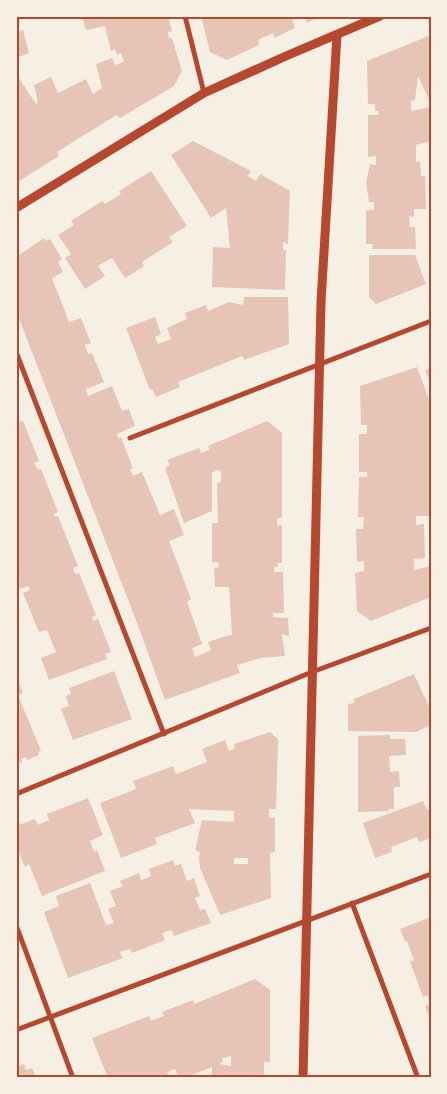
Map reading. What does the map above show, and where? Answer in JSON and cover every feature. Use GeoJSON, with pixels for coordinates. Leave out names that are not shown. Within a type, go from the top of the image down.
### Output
{"type":"FeatureCollection","features":[{"type":"Feature","properties":{"kind":"street"},"geometry":{"type":"LineString","coordinates":[[185,16],[204,93]]}},
{"type":"Feature","properties":{"kind":"street"},"geometry":{"type":"LineString","coordinates":[[16,208],[204,93],[380,16]]}},
{"type":"Feature","properties":{"kind":"street"},"geometry":{"type":"LineString","coordinates":[[303,1078],[321,302],[337,35]]}},
{"type":"Feature","properties":{"kind":"street"},"geometry":{"type":"LineString","coordinates":[[130,438],[431,321]]}},
{"type":"Feature","properties":{"kind":"street"},"geometry":{"type":"LineString","coordinates":[[16,352],[164,734]]}},
{"type":"Feature","properties":{"kind":"street"},"geometry":{"type":"LineString","coordinates":[[16,794],[312,672],[431,628]]}},
{"type":"Feature","properties":{"kind":"street"},"geometry":{"type":"LineString","coordinates":[[16,1030],[431,874]]}},
{"type":"Feature","properties":{"kind":"street"},"geometry":{"type":"LineString","coordinates":[[352,903],[418,1078]]}},
{"type":"Feature","properties":{"kind":"street"},"geometry":{"type":"LineString","coordinates":[[16,925],[73,1078]]}},
{"type":"Feature","properties":{"kind":"building"},"geometry":{"type":"Polygon","coordinates":[[[82,16],[168,16],[172,31],[168,32],[169,38],[172,38],[182,71],[174,86],[120,118],[117,115],[115,116],[57,152],[59,156],[16,183],[16,80],[19,78],[36,104],[38,102],[34,85],[51,77],[58,93],[86,79],[93,94],[102,88],[96,64],[112,58],[115,65],[124,62],[121,53],[117,55],[115,49],[111,51],[105,26],[86,30],[82,16]]]}},
{"type":"Feature","properties":{"kind":"building"},"geometry":{"type":"Polygon","coordinates":[[[201,16],[291,16],[295,28],[274,38],[273,33],[258,40],[259,45],[227,60],[210,52],[201,16]]]}},
{"type":"Feature","properties":{"kind":"building"},"geometry":{"type":"Polygon","coordinates":[[[305,16],[320,16],[307,23],[305,16]]]}},
{"type":"Feature","properties":{"kind":"building"},"geometry":{"type":"Polygon","coordinates":[[[23,30],[29,53],[16,58],[16,33],[23,30]]]}},
{"type":"Feature","properties":{"kind":"building"},"geometry":{"type":"Polygon","coordinates":[[[431,35],[431,104],[418,76],[415,100],[411,101],[411,111],[430,107],[431,111],[431,141],[416,145],[416,162],[420,162],[421,176],[425,176],[426,209],[414,209],[414,217],[409,216],[410,227],[415,227],[416,249],[372,249],[373,244],[366,244],[366,210],[374,210],[374,202],[369,202],[366,183],[370,164],[376,165],[376,156],[368,157],[368,115],[379,115],[378,111],[375,111],[375,104],[368,104],[367,61],[431,35]]]}},
{"type":"Feature","properties":{"kind":"building"},"geometry":{"type":"Polygon","coordinates":[[[193,141],[251,171],[248,176],[256,181],[260,174],[290,191],[288,244],[283,242],[283,250],[286,250],[285,290],[212,287],[213,247],[230,248],[226,208],[211,218],[171,155],[193,141]]]}},
{"type":"Feature","properties":{"kind":"building"},"geometry":{"type":"Polygon","coordinates":[[[151,171],[187,226],[169,237],[173,242],[142,262],[144,266],[125,278],[112,258],[98,266],[105,276],[85,289],[65,258],[71,254],[58,235],[74,225],[71,221],[102,201],[105,204],[121,194],[119,191],[151,171]]]}},
{"type":"Feature","properties":{"kind":"building"},"geometry":{"type":"Polygon","coordinates":[[[44,238],[46,241],[50,239],[62,259],[58,262],[63,272],[52,278],[69,322],[81,318],[91,343],[85,345],[88,354],[92,353],[104,382],[86,389],[88,396],[112,386],[122,411],[129,409],[135,426],[117,434],[118,438],[121,437],[133,469],[130,469],[133,476],[142,472],[160,515],[174,509],[184,535],[169,541],[191,599],[187,602],[202,644],[192,648],[195,657],[211,650],[208,642],[232,635],[229,587],[215,587],[214,568],[219,567],[218,562],[212,562],[212,523],[218,523],[217,483],[221,482],[221,471],[216,470],[212,473],[212,511],[184,523],[165,468],[170,465],[167,460],[199,448],[201,453],[209,450],[208,446],[267,421],[282,433],[282,518],[277,518],[277,526],[282,525],[282,563],[277,563],[278,567],[274,567],[274,572],[283,572],[284,613],[273,613],[273,617],[288,618],[289,636],[282,634],[285,656],[261,658],[237,665],[240,673],[165,700],[136,620],[16,311],[16,257],[44,238]]]}},
{"type":"Feature","properties":{"kind":"building"},"geometry":{"type":"Polygon","coordinates":[[[369,255],[415,255],[426,284],[376,304],[369,297],[369,255]]]}},
{"type":"Feature","properties":{"kind":"building"},"geometry":{"type":"Polygon","coordinates":[[[244,297],[288,297],[289,344],[244,360],[242,356],[178,382],[180,387],[156,397],[152,389],[150,390],[126,328],[155,317],[161,334],[155,337],[158,344],[171,339],[167,328],[187,319],[185,313],[206,305],[208,311],[229,302],[243,305],[244,297]]]}},
{"type":"Feature","properties":{"kind":"building"},"geometry":{"type":"Polygon","coordinates":[[[417,367],[431,405],[429,430],[431,430],[431,462],[430,516],[416,516],[416,525],[424,524],[425,558],[414,559],[414,570],[431,566],[431,597],[371,621],[357,611],[355,573],[364,571],[364,561],[357,562],[356,529],[363,529],[364,517],[358,517],[359,477],[367,477],[367,472],[359,472],[359,434],[367,434],[367,425],[361,425],[360,386],[417,367]]]}},
{"type":"Feature","properties":{"kind":"building"},"geometry":{"type":"Polygon","coordinates":[[[431,368],[431,384],[425,370],[431,368]]]}},
{"type":"Feature","properties":{"kind":"building"},"geometry":{"type":"Polygon","coordinates":[[[16,416],[19,422],[23,421],[39,461],[34,463],[38,470],[41,469],[58,512],[54,514],[55,517],[58,516],[78,566],[73,568],[75,574],[79,573],[96,615],[92,617],[93,621],[98,619],[111,652],[105,654],[107,659],[49,680],[41,658],[56,652],[47,630],[39,632],[23,593],[30,590],[28,586],[20,589],[16,580],[16,569],[19,568],[16,561],[16,416]]]}},
{"type":"Feature","properties":{"kind":"building"},"geometry":{"type":"Polygon","coordinates":[[[114,671],[132,719],[73,740],[61,709],[69,706],[66,696],[71,694],[69,688],[114,671]]]}},
{"type":"Feature","properties":{"kind":"building"},"geometry":{"type":"Polygon","coordinates":[[[414,674],[431,711],[431,725],[416,732],[348,731],[348,704],[354,703],[354,699],[414,674]]]}},
{"type":"Feature","properties":{"kind":"building"},"geometry":{"type":"Polygon","coordinates":[[[16,676],[23,693],[18,695],[41,751],[38,752],[39,755],[27,760],[26,757],[21,759],[22,762],[16,764],[16,676]]]}},
{"type":"Feature","properties":{"kind":"building"},"geometry":{"type":"Polygon","coordinates":[[[270,732],[278,739],[276,809],[269,809],[269,818],[275,818],[275,852],[270,853],[271,898],[220,915],[200,868],[200,852],[195,850],[202,820],[234,822],[234,811],[189,809],[195,823],[155,838],[157,844],[121,858],[100,803],[136,789],[133,781],[173,766],[176,774],[207,762],[202,749],[225,740],[229,751],[235,748],[234,744],[270,732]],[[234,858],[234,864],[248,864],[248,858],[234,858]]]}},
{"type":"Feature","properties":{"kind":"building"},"geometry":{"type":"Polygon","coordinates":[[[390,735],[390,739],[405,739],[406,755],[389,756],[390,772],[399,771],[400,787],[394,787],[394,809],[388,809],[389,811],[358,812],[358,736],[390,735]]]}},
{"type":"Feature","properties":{"kind":"building"},"geometry":{"type":"Polygon","coordinates":[[[88,798],[103,835],[90,841],[94,852],[97,850],[105,871],[42,896],[29,864],[25,867],[16,846],[16,826],[35,819],[38,825],[49,820],[47,814],[88,798]]]}},
{"type":"Feature","properties":{"kind":"building"},"geometry":{"type":"Polygon","coordinates":[[[423,801],[427,810],[431,809],[431,838],[419,842],[417,837],[391,847],[392,852],[375,858],[363,823],[423,801]]]}},
{"type":"Feature","properties":{"kind":"building"},"geometry":{"type":"Polygon","coordinates":[[[173,860],[175,866],[181,864],[187,881],[194,878],[200,896],[195,898],[200,910],[205,909],[211,923],[174,936],[172,930],[162,933],[165,940],[132,953],[130,949],[120,952],[123,958],[68,978],[44,912],[59,906],[56,896],[90,883],[106,925],[114,923],[108,909],[116,906],[110,891],[123,886],[120,881],[139,873],[141,880],[147,878],[151,876],[149,869],[173,860]]]}},
{"type":"Feature","properties":{"kind":"building"},"geometry":{"type":"Polygon","coordinates":[[[431,917],[431,1003],[427,995],[423,997],[410,962],[414,960],[400,929],[431,917]]]}},
{"type":"Feature","properties":{"kind":"building"},"geometry":{"type":"Polygon","coordinates":[[[255,979],[270,990],[270,1062],[264,1062],[264,1078],[212,1078],[212,1067],[184,1078],[179,1078],[175,1069],[167,1072],[170,1078],[108,1078],[92,1038],[149,1016],[151,1021],[164,1016],[162,1012],[193,1000],[194,1004],[255,979]],[[231,1056],[222,1058],[223,1062],[219,1064],[231,1066],[231,1056]]]}},
{"type":"Feature","properties":{"kind":"building"},"geometry":{"type":"Polygon","coordinates":[[[431,1004],[431,1022],[425,1006],[431,1004]]]}},
{"type":"Feature","properties":{"kind":"building"},"geometry":{"type":"Polygon","coordinates":[[[24,1064],[26,1070],[32,1068],[36,1078],[16,1078],[16,1067],[24,1064]]]}}]}
